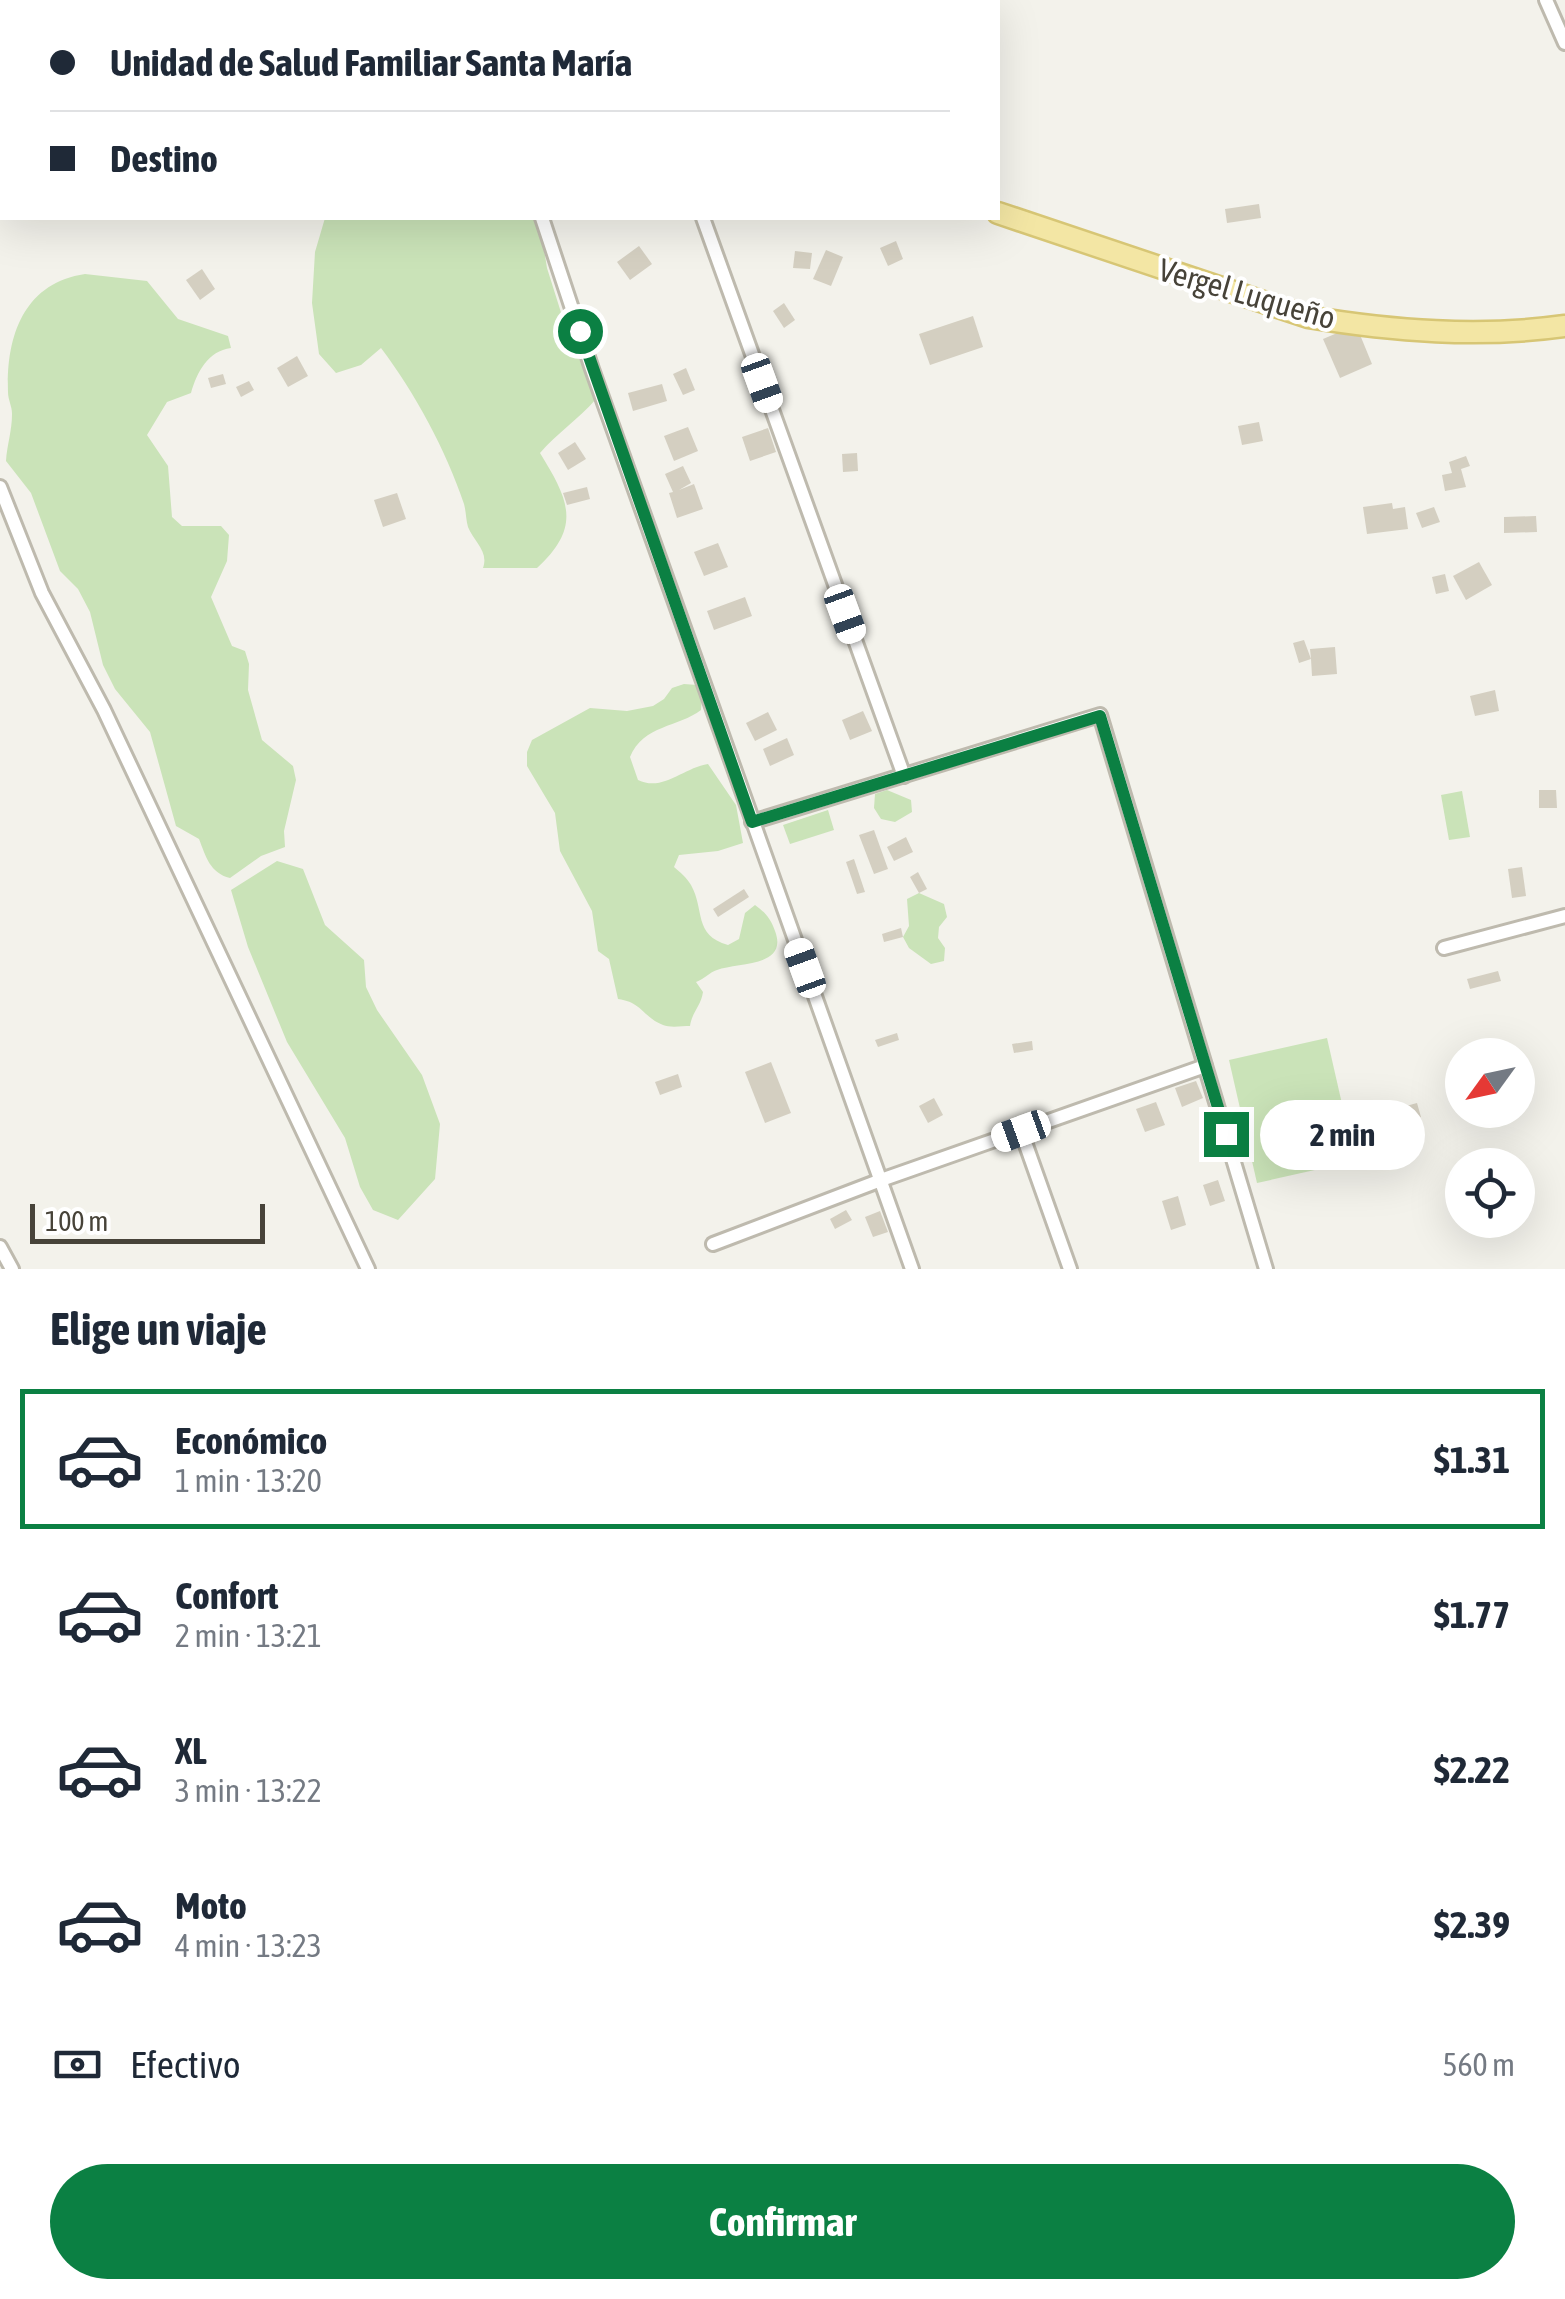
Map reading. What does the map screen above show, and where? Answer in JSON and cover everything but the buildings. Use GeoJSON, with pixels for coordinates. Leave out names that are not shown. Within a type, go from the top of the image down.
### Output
{"type":"FeatureCollection","features":[{"type":"Feature","properties":{"kind":"main road","name":"Vergel Luqueño"},"geometry":{"type":"LineString","coordinates":[[1000,214],[1308,317],[1356,325],[1463,332],[1523,332],[1565,326]]}},
{"type":"Feature","properties":{"kind":"street"},"geometry":{"type":"LineString","coordinates":[[1546,0],[1565,42]]}},
{"type":"Feature","properties":{"kind":"street"},"geometry":{"type":"LineString","coordinates":[[543,220],[912,1269]]}},
{"type":"Feature","properties":{"kind":"street"},"geometry":{"type":"LineString","coordinates":[[703,220],[904,776]]}},
{"type":"Feature","properties":{"kind":"street"},"geometry":{"type":"LineString","coordinates":[[0,486],[42,593],[104,710],[368,1269]]}},
{"type":"Feature","properties":{"kind":"street"},"geometry":{"type":"LineString","coordinates":[[752,822],[1100,716],[1266,1269]]}},
{"type":"Feature","properties":{"kind":"street"},"geometry":{"type":"LineString","coordinates":[[1444,948],[1565,916]]}},
{"type":"Feature","properties":{"kind":"street"},"geometry":{"type":"LineString","coordinates":[[713,1244],[881,1180],[1206,1066]]}},
{"type":"Feature","properties":{"kind":"street"},"geometry":{"type":"LineString","coordinates":[[1021,1131],[1070,1269]]}},
{"type":"Feature","properties":{"kind":"street"},"geometry":{"type":"LineString","coordinates":[[0,1247],[12,1269]]}},
{"type":"Feature","properties":{"kind":"green space"},"geometry":{"type":"Polygon","coordinates":[[[324,220],[539,220],[547,268],[564,322],[596,399],[540,453],[558,485],[566,513],[561,539],[537,568],[483,568],[482,552],[468,527],[464,504],[439,443],[381,348],[361,365],[336,373],[319,354],[312,303],[315,252],[324,220]]]}},
{"type":"Feature","properties":{"kind":"green space"},"geometry":{"type":"Polygon","coordinates":[[[85,274],[147,281],[178,319],[228,336],[231,348],[216,353],[205,364],[191,393],[167,402],[147,435],[168,466],[172,517],[182,526],[221,526],[229,535],[227,561],[211,597],[232,646],[245,651],[248,690],[262,740],[293,766],[296,780],[284,831],[285,847],[261,856],[230,878],[213,868],[199,839],[176,826],[150,732],[115,689],[103,665],[90,612],[78,589],[60,571],[31,493],[6,461],[12,414],[8,371],[15,332],[33,301],[47,288],[85,274]]]}},
{"type":"Feature","properties":{"kind":"green space"},"geometry":{"type":"Polygon","coordinates":[[[697,685],[702,697],[701,710],[652,733],[636,746],[630,757],[638,780],[665,781],[708,764],[736,805],[743,843],[718,851],[679,855],[674,867],[691,885],[705,928],[717,941],[728,945],[739,939],[745,913],[755,905],[770,919],[777,943],[775,952],[768,957],[717,970],[696,982],[703,992],[690,1026],[673,1027],[618,999],[609,959],[598,951],[592,911],[560,851],[555,813],[527,766],[527,752],[532,740],[590,708],[627,711],[653,706],[672,688],[697,685]]]}},
{"type":"Feature","properties":{"kind":"green space"},"geometry":{"type":"Polygon","coordinates":[[[887,790],[911,800],[912,812],[895,822],[881,819],[874,808],[875,794],[887,790]]]}},
{"type":"Feature","properties":{"kind":"green space"},"geometry":{"type":"Polygon","coordinates":[[[1462,791],[1470,837],[1449,840],[1441,795],[1462,791]]]}},
{"type":"Feature","properties":{"kind":"green space"},"geometry":{"type":"Polygon","coordinates":[[[828,810],[834,830],[790,844],[783,825],[828,810]]]}},
{"type":"Feature","properties":{"kind":"green space"},"geometry":{"type":"Polygon","coordinates":[[[277,861],[303,869],[325,925],[364,960],[366,987],[377,1010],[422,1075],[440,1124],[435,1179],[398,1220],[373,1210],[360,1187],[345,1138],[287,1042],[248,947],[231,890],[277,861]]]}},
{"type":"Feature","properties":{"kind":"green space"},"geometry":{"type":"Polygon","coordinates":[[[919,893],[944,904],[947,917],[939,927],[938,938],[945,948],[944,961],[931,964],[909,948],[903,937],[909,926],[907,899],[919,893]]]}},
{"type":"Feature","properties":{"kind":"green space"},"geometry":{"type":"Polygon","coordinates":[[[1327,1038],[1355,1161],[1257,1183],[1229,1060],[1327,1038]]]}},
{"type":"Feature","properties":{"kind":"route"},"geometry":{"type":"LineString","coordinates":[[580,331],[752,822],[1100,716],[1226,1134]]}}]}
